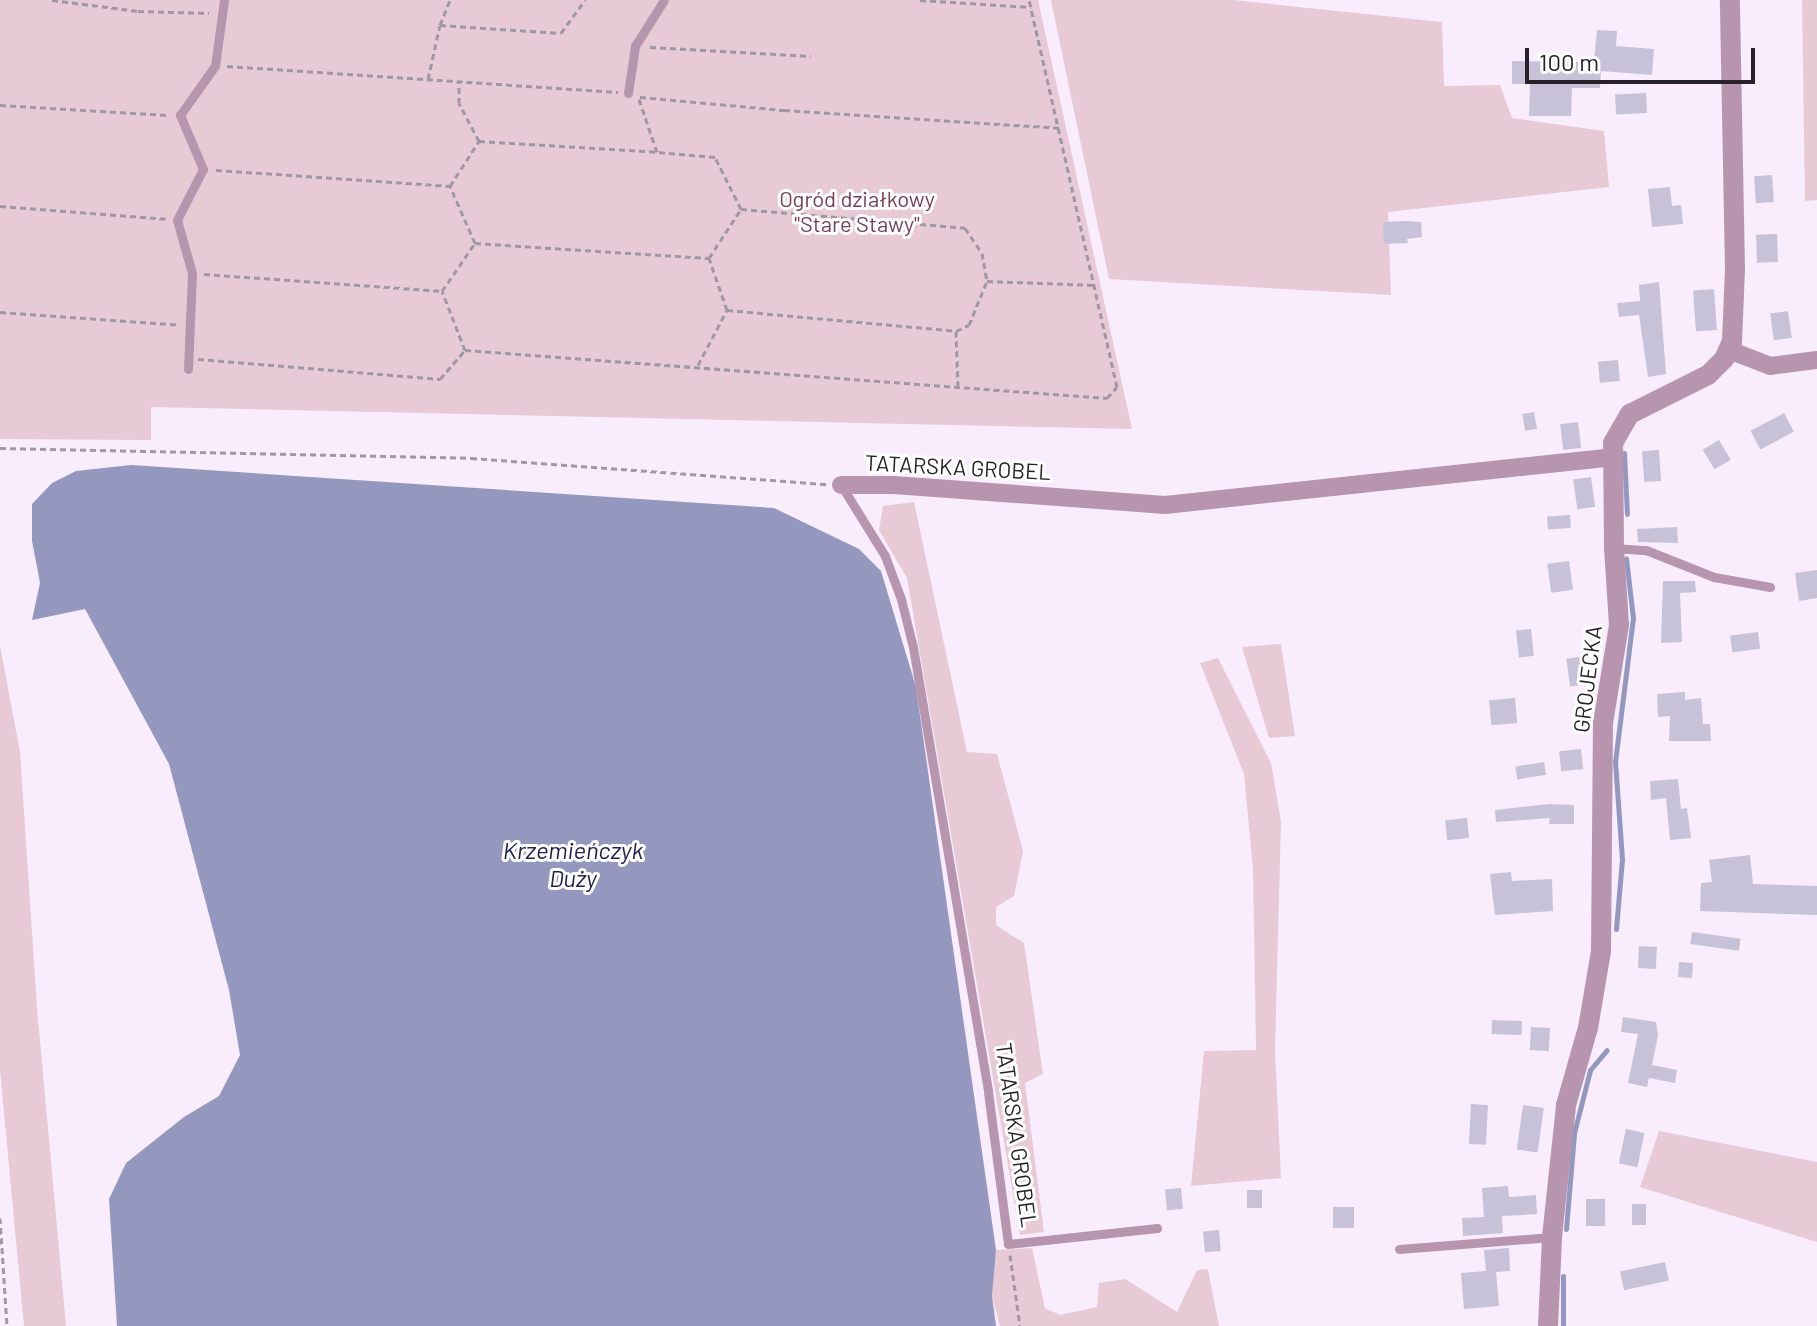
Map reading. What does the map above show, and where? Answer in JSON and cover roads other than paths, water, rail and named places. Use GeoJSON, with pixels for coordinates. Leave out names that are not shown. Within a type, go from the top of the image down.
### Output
{"type":"FeatureCollection","features":[{"type":"Feature","properties":{"kind":"street"},"geometry":{"type":"LineString","coordinates":[[1730,0],[1735,269],[1734,333],[1729,350],[1770,366],[1817,360]]}},
{"type":"Feature","properties":{"kind":"street","name":"GROJECKA"},"geometry":{"type":"LineString","coordinates":[[1548,1326],[1552,1237],[1566,1105],[1588,1028],[1601,951],[1603,723],[1619,625],[1612,457],[1616,435],[1630,414],[1708,375],[1729,350]]}},
{"type":"Feature","properties":{"kind":"street","name":"TATARSKA GROBEL"},"geometry":{"type":"LineString","coordinates":[[841,485],[894,485],[1165,505],[1612,457]]}},
{"type":"Feature","properties":{"kind":"lane"},"geometry":{"type":"LineString","coordinates":[[188,364],[192,273],[177,220],[203,169],[180,115],[215,66],[224,0]]}},
{"type":"Feature","properties":{"kind":"lane"},"geometry":{"type":"LineString","coordinates":[[628,93],[635,46],[664,0]]}},
{"type":"Feature","properties":{"kind":"lane","name":"TATARSKA GROBEL"},"geometry":{"type":"LineString","coordinates":[[841,485],[864,527],[885,556],[901,599],[913,647],[988,1092],[1008,1244],[1157,1228]]}},
{"type":"Feature","properties":{"kind":"lane"},"geometry":{"type":"LineString","coordinates":[[1614,548],[1646,550],[1714,577],[1770,587]]}},
{"type":"Feature","properties":{"kind":"lane"},"geometry":{"type":"LineString","coordinates":[[1399,1249],[1552,1237]]}},
{"type":"Feature","properties":{"kind":"water","name":"Krzemieńczyk Duży"},"geometry":{"type":"Polygon","coordinates":[[[131,465],[774,508],[859,549],[881,571],[916,687],[996,1250],[992,1296],[996,1326],[117,1326],[109,1199],[126,1163],[184,1117],[219,1096],[240,1055],[229,990],[169,764],[85,609],[32,620],[40,583],[32,541],[32,504],[52,483],[76,471],[131,465]]]}},
{"type":"Feature","properties":{"kind":"waterway"},"geometry":{"type":"LineString","coordinates":[[1624,453],[1627,514]]}},
{"type":"Feature","properties":{"kind":"waterway"},"geometry":{"type":"LineString","coordinates":[[1616,929],[1622,859],[1615,762],[1633,618],[1626,558]]}},
{"type":"Feature","properties":{"kind":"waterway"},"geometry":{"type":"LineString","coordinates":[[1566,1229],[1574,1133],[1590,1070],[1607,1050]]}},
{"type":"Feature","properties":{"kind":"waterway"},"geometry":{"type":"LineString","coordinates":[[1563,1276],[1563,1326]]}},
{"type":"Feature","properties":{"kind":"park label","name":"Ogród działkowy \"Stare Stawy\""},"geometry":{"type":"Point","coordinates":[857,210]}}]}
